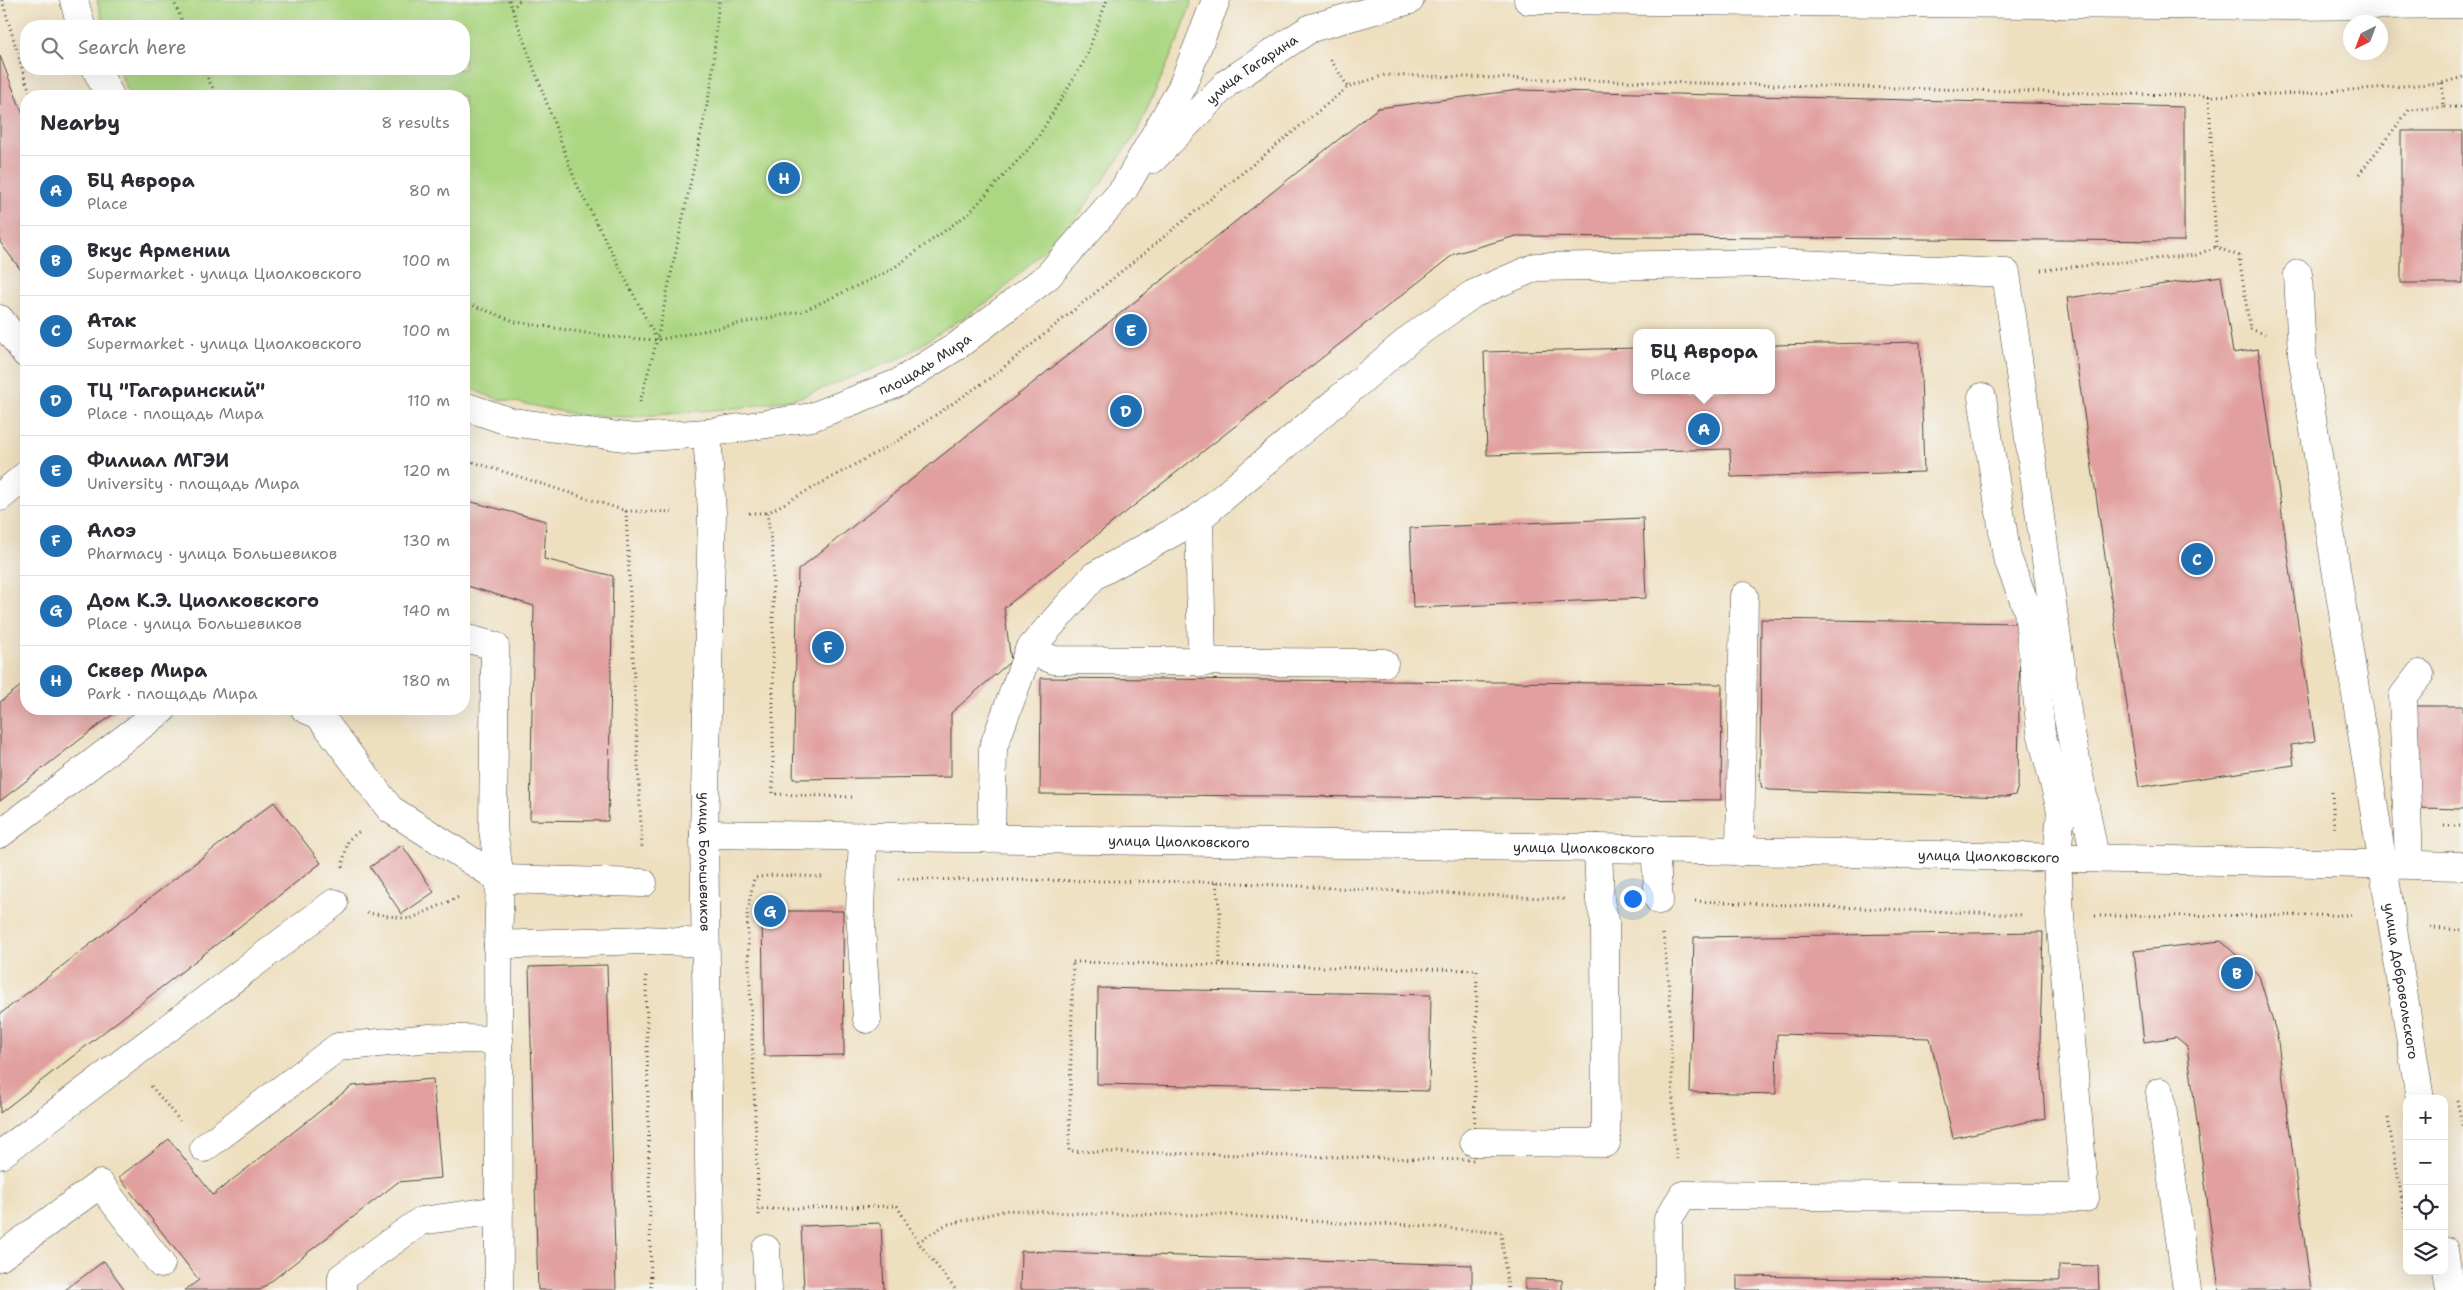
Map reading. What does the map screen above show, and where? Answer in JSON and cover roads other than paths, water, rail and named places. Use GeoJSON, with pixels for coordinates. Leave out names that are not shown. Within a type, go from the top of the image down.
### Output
{"type":"FeatureCollection","features":[{"type":"Feature","properties":{"kind":"street"},"geometry":{"type":"LineString","coordinates":[[74,0],[79,20]]}},
{"type":"Feature","properties":{"kind":"street","name":"площадь Мира"},"geometry":{"type":"LineString","coordinates":[[470,408],[511,422],[633,438],[707,433],[812,418],[898,383],[957,346],[1048,276],[1124,189],[1182,89],[1216,0]]}},
{"type":"Feature","properties":{"kind":"street","name":"улица Гагарина"},"geometry":{"type":"LineString","coordinates":[[1124,189],[1227,83],[1311,28],[1410,0]]}},
{"type":"Feature","properties":{"kind":"street"},"geometry":{"type":"LineString","coordinates":[[1528,0],[2294,6],[2463,4]]}},
{"type":"Feature","properties":{"kind":"street"},"geometry":{"type":"LineString","coordinates":[[99,75],[107,90]]}},
{"type":"Feature","properties":{"kind":"street"},"geometry":{"type":"LineString","coordinates":[[991,839],[993,748],[1029,650],[1094,576],[1198,518],[1412,337],[1473,294],[1536,267],[1776,263],[2006,274],[2068,718],[2095,858]]}},
{"type":"Feature","properties":{"kind":"street"},"geometry":{"type":"LineString","coordinates":[[2298,274],[2302,354],[2396,864]]}},
{"type":"Feature","properties":{"kind":"street"},"geometry":{"type":"LineString","coordinates":[[0,319],[20,346]]}},
{"type":"Feature","properties":{"kind":"street"},"geometry":{"type":"LineString","coordinates":[[1669,1290],[1668,1219],[1683,1195],[2085,1198],[2060,916],[2057,858],[2061,810],[2041,732],[2028,610],[2006,557],[1982,397]]}},
{"type":"Feature","properties":{"kind":"street","name":"улица Большевиков"},"geometry":{"type":"LineString","coordinates":[[707,433],[712,512],[704,834],[704,943],[711,1290]]}},
{"type":"Feature","properties":{"kind":"street"},"geometry":{"type":"LineString","coordinates":[[0,497],[20,480]]}},
{"type":"Feature","properties":{"kind":"street"},"geometry":{"type":"LineString","coordinates":[[1198,518],[1202,663]]}},
{"type":"Feature","properties":{"kind":"street"},"geometry":{"type":"LineString","coordinates":[[1740,852],[1744,596]]}},
{"type":"Feature","properties":{"kind":"street"},"geometry":{"type":"LineString","coordinates":[[470,640],[495,646],[493,830],[500,879],[498,944],[499,1290]]}},
{"type":"Feature","properties":{"kind":"street"},"geometry":{"type":"LineString","coordinates":[[1029,650],[1054,660],[1202,663],[1384,663]]}},
{"type":"Feature","properties":{"kind":"street"},"geometry":{"type":"LineString","coordinates":[[2396,864],[2403,696],[2420,674]]}},
{"type":"Feature","properties":{"kind":"street"},"geometry":{"type":"LineString","coordinates":[[0,834],[155,715]]}},
{"type":"Feature","properties":{"kind":"street"},"geometry":{"type":"LineString","coordinates":[[319,715],[390,809],[500,879],[643,884]]}},
{"type":"Feature","properties":{"kind":"street","name":"улица Циолковского"},"geometry":{"type":"LineString","coordinates":[[704,834],[1598,848],[2463,866]]}},
{"type":"Feature","properties":{"kind":"street"},"geometry":{"type":"LineString","coordinates":[[863,836],[860,910],[867,1019]]}},
{"type":"Feature","properties":{"kind":"street"},"geometry":{"type":"LineString","coordinates":[[1474,1142],[1606,1143],[1605,921],[1600,900],[1598,848]]}},
{"type":"Feature","properties":{"kind":"street"},"geometry":{"type":"LineString","coordinates":[[1655,850],[1659,900]]}},
{"type":"Feature","properties":{"kind":"street","name":"улица Добровольского"},"geometry":{"type":"LineString","coordinates":[[2396,864],[2420,1095]]}},
{"type":"Feature","properties":{"kind":"street"},"geometry":{"type":"LineString","coordinates":[[0,1155],[334,903]]}},
{"type":"Feature","properties":{"kind":"street"},"geometry":{"type":"LineString","coordinates":[[498,944],[645,940],[704,943]]}},
{"type":"Feature","properties":{"kind":"street"},"geometry":{"type":"LineString","coordinates":[[204,1148],[338,1047],[430,1038],[499,1040]]}},
{"type":"Feature","properties":{"kind":"street"},"geometry":{"type":"LineString","coordinates":[[2160,1092],[2187,1290]]}},
{"type":"Feature","properties":{"kind":"street"},"geometry":{"type":"LineString","coordinates":[[0,1257],[100,1184],[161,1264]]}},
{"type":"Feature","properties":{"kind":"street"},"geometry":{"type":"LineString","coordinates":[[342,1290],[342,1278],[421,1221],[499,1210]]}},
{"type":"Feature","properties":{"kind":"street"},"geometry":{"type":"LineString","coordinates":[[766,1249],[768,1290]]}},
{"type":"Feature","properties":{"kind":"street"},"geometry":{"type":"LineString","coordinates":[[2448,1273],[2451,1290],[2463,1288]]}},
{"type":"Feature","properties":{"kind":"place","name":"Сквер Мира"},"geometry":{"type":"Point","coordinates":[784,178]}},
{"type":"Feature","properties":{"kind":"place","name":"Филиал МГЭИ"},"geometry":{"type":"Point","coordinates":[1131,330]}},
{"type":"Feature","properties":{"kind":"place","name":"ТЦ \"Гагаринский\""},"geometry":{"type":"Point","coordinates":[1126,411]}},
{"type":"Feature","properties":{"kind":"place","name":"БЦ Аврора"},"geometry":{"type":"Point","coordinates":[1704,429]}},
{"type":"Feature","properties":{"kind":"place","name":"Атак"},"geometry":{"type":"Point","coordinates":[2197,559]}},
{"type":"Feature","properties":{"kind":"place","name":"Алоэ"},"geometry":{"type":"Point","coordinates":[828,647]}},
{"type":"Feature","properties":{"kind":"place","name":"Дом К.Э. Циолковского"},"geometry":{"type":"Point","coordinates":[770,911]}},
{"type":"Feature","properties":{"kind":"place","name":"Вкус Армении"},"geometry":{"type":"Point","coordinates":[2237,973]}}]}
